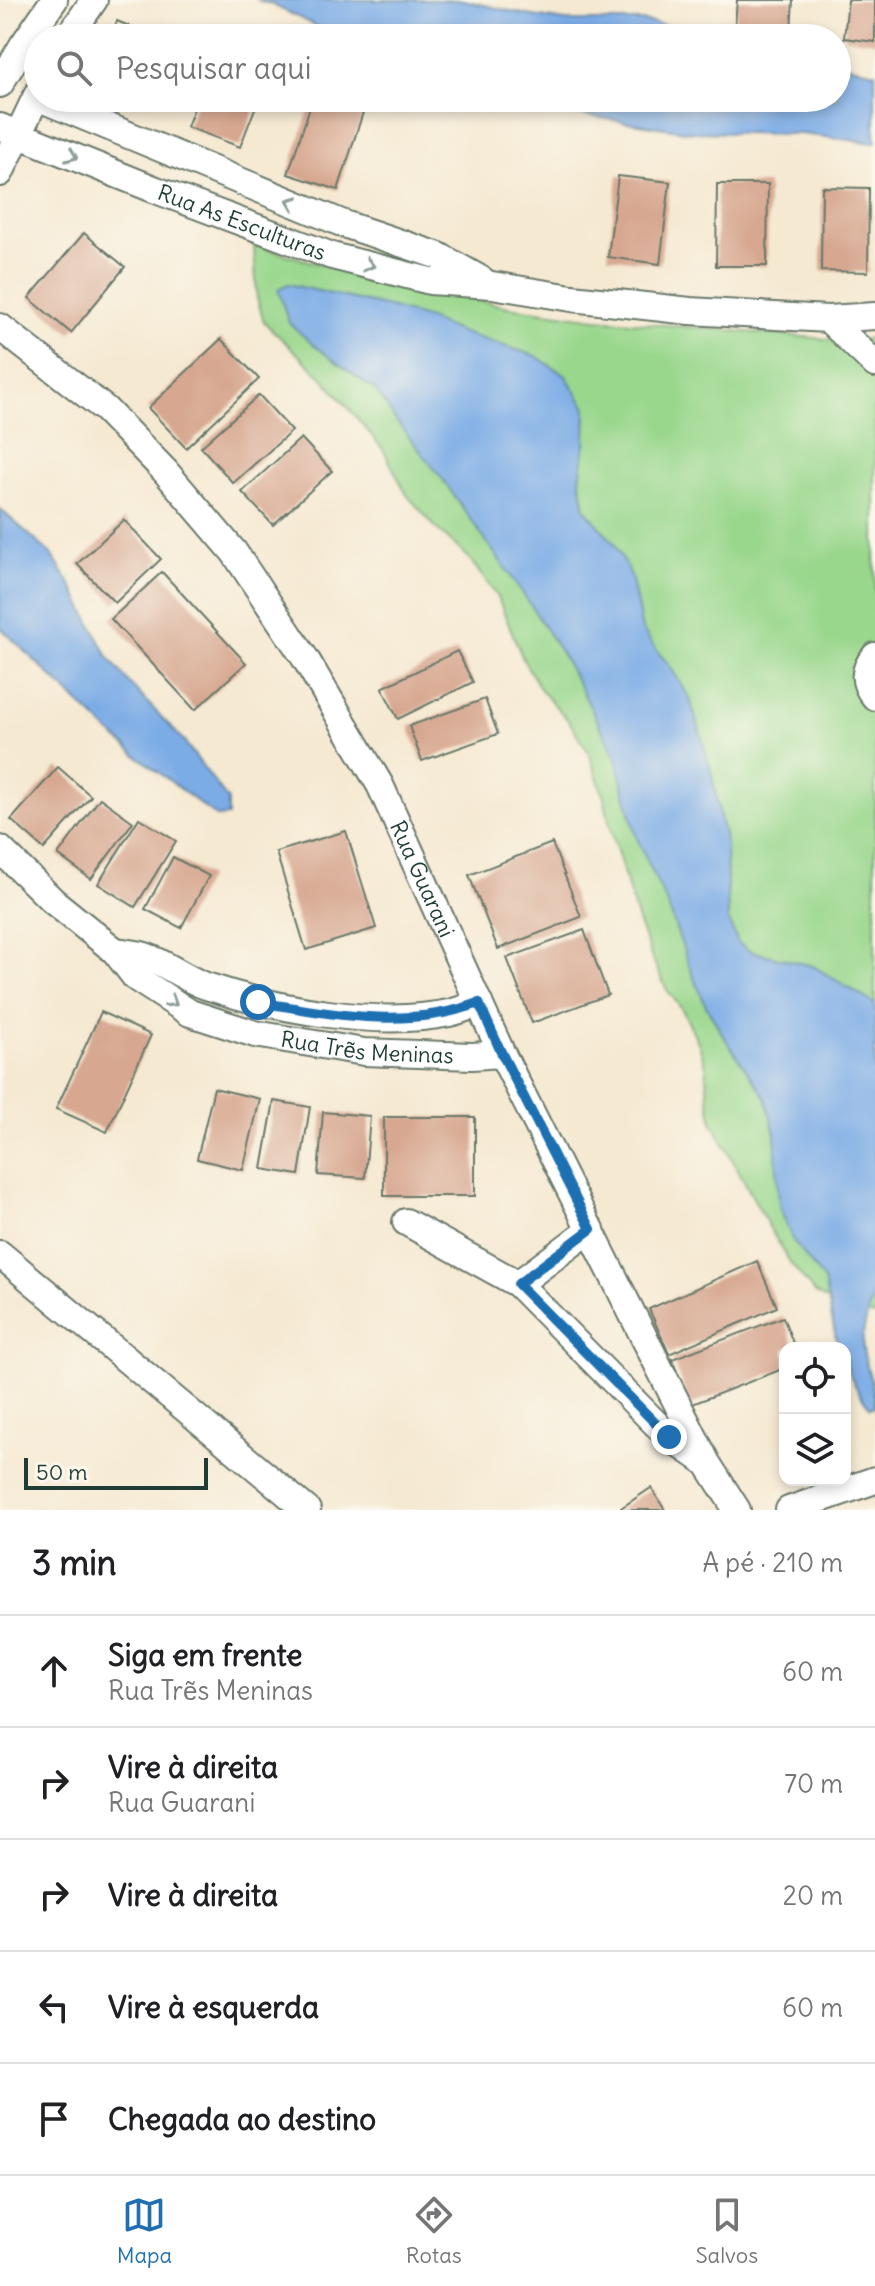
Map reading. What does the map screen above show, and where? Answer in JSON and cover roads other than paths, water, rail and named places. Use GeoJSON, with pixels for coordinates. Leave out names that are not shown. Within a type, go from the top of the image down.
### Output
{"type":"FeatureCollection","features":[{"type":"Feature","properties":{"kind":"street"},"geometry":{"type":"LineString","coordinates":[[37,24],[54,0]]}},
{"type":"Feature","properties":{"kind":"street"},"geometry":{"type":"LineString","coordinates":[[78,24],[94,0]]}},
{"type":"Feature","properties":{"kind":"street"},"geometry":{"type":"LineString","coordinates":[[1,81],[24,44]]}},
{"type":"Feature","properties":{"kind":"street","name":"Rua As Esculturas"},"geometry":{"type":"LineString","coordinates":[[1,81],[24,90]]}},
{"type":"Feature","properties":{"kind":"street"},"geometry":{"type":"LineString","coordinates":[[0,173],[9,130],[24,112]]}},
{"type":"Feature","properties":{"kind":"street","name":"Rua As Esculturas"},"geometry":{"type":"LineString","coordinates":[[76,112],[344,224],[439,256],[492,285]]}},
{"type":"Feature","properties":{"kind":"street","name":"Rua As Esculturas"},"geometry":{"type":"LineString","coordinates":[[9,130],[156,190],[332,256],[430,281],[492,285],[572,298],[690,311],[828,319],[875,316]]}},
{"type":"Feature","properties":{"kind":"street"},"geometry":{"type":"LineString","coordinates":[[828,319],[875,364]]}},
{"type":"Feature","properties":{"kind":"street","name":"Rua Guarani"},"geometry":{"type":"LineString","coordinates":[[0,327],[105,409],[165,471],[234,552],[305,658],[380,785],[502,1054],[707,1463],[737,1510]]}},
{"type":"Feature","properties":{"kind":"street"},"geometry":{"type":"LineString","coordinates":[[875,656],[869,662],[865,680],[875,697]]}},
{"type":"Feature","properties":{"kind":"street","name":"Rua Trẽs Meninas"},"geometry":{"type":"LineString","coordinates":[[0,849],[53,901],[115,951],[136,978],[190,1013],[255,1034],[364,1052],[472,1056],[502,1054]]}},
{"type":"Feature","properties":{"kind":"street","name":"Rua Trẽs Meninas"},"geometry":{"type":"LineString","coordinates":[[115,951],[146,956],[201,985],[258,1002],[309,1010],[368,1018],[432,1016],[452,1013],[479,1003]]}},
{"type":"Feature","properties":{"kind":"street"},"geometry":{"type":"LineString","coordinates":[[406,1222],[518,1284],[669,1437],[707,1463]]}},
{"type":"Feature","properties":{"kind":"street"},"geometry":{"type":"LineString","coordinates":[[518,1284],[591,1229]]}},
{"type":"Feature","properties":{"kind":"street"},"geometry":{"type":"LineString","coordinates":[[0,1254],[307,1510]]}},
{"type":"Feature","properties":{"kind":"street"},"geometry":{"type":"LineString","coordinates":[[789,1510],[875,1480]]}},
{"type":"Feature","properties":{"kind":"water"},"geometry":{"type":"Polygon","coordinates":[[[257,0],[463,0],[565,21],[642,21],[658,24],[312,24],[257,0]]]}},
{"type":"Feature","properties":{"kind":"water"},"geometry":{"type":"Polygon","coordinates":[[[851,66],[875,72],[875,143],[801,134],[691,132],[563,112],[851,112],[851,66]]]}},
{"type":"Feature","properties":{"kind":"water"},"geometry":{"type":"Polygon","coordinates":[[[288,284],[393,308],[536,356],[566,376],[586,408],[580,480],[585,509],[614,543],[631,575],[642,629],[690,699],[711,771],[726,845],[728,919],[738,943],[750,951],[813,966],[875,1004],[875,1295],[867,1316],[863,1342],[875,1406],[870,1408],[852,1380],[851,1342],[837,1342],[824,1281],[792,1239],[779,1206],[775,1134],[766,1098],[706,1006],[668,906],[636,836],[615,755],[582,691],[526,598],[376,391],[289,323],[278,289],[288,284]]]}},
{"type":"Feature","properties":{"kind":"water"},"geometry":{"type":"Polygon","coordinates":[[[0,509],[50,553],[72,586],[107,655],[183,740],[228,800],[228,816],[217,817],[136,755],[0,627],[0,509]]]}}]}
